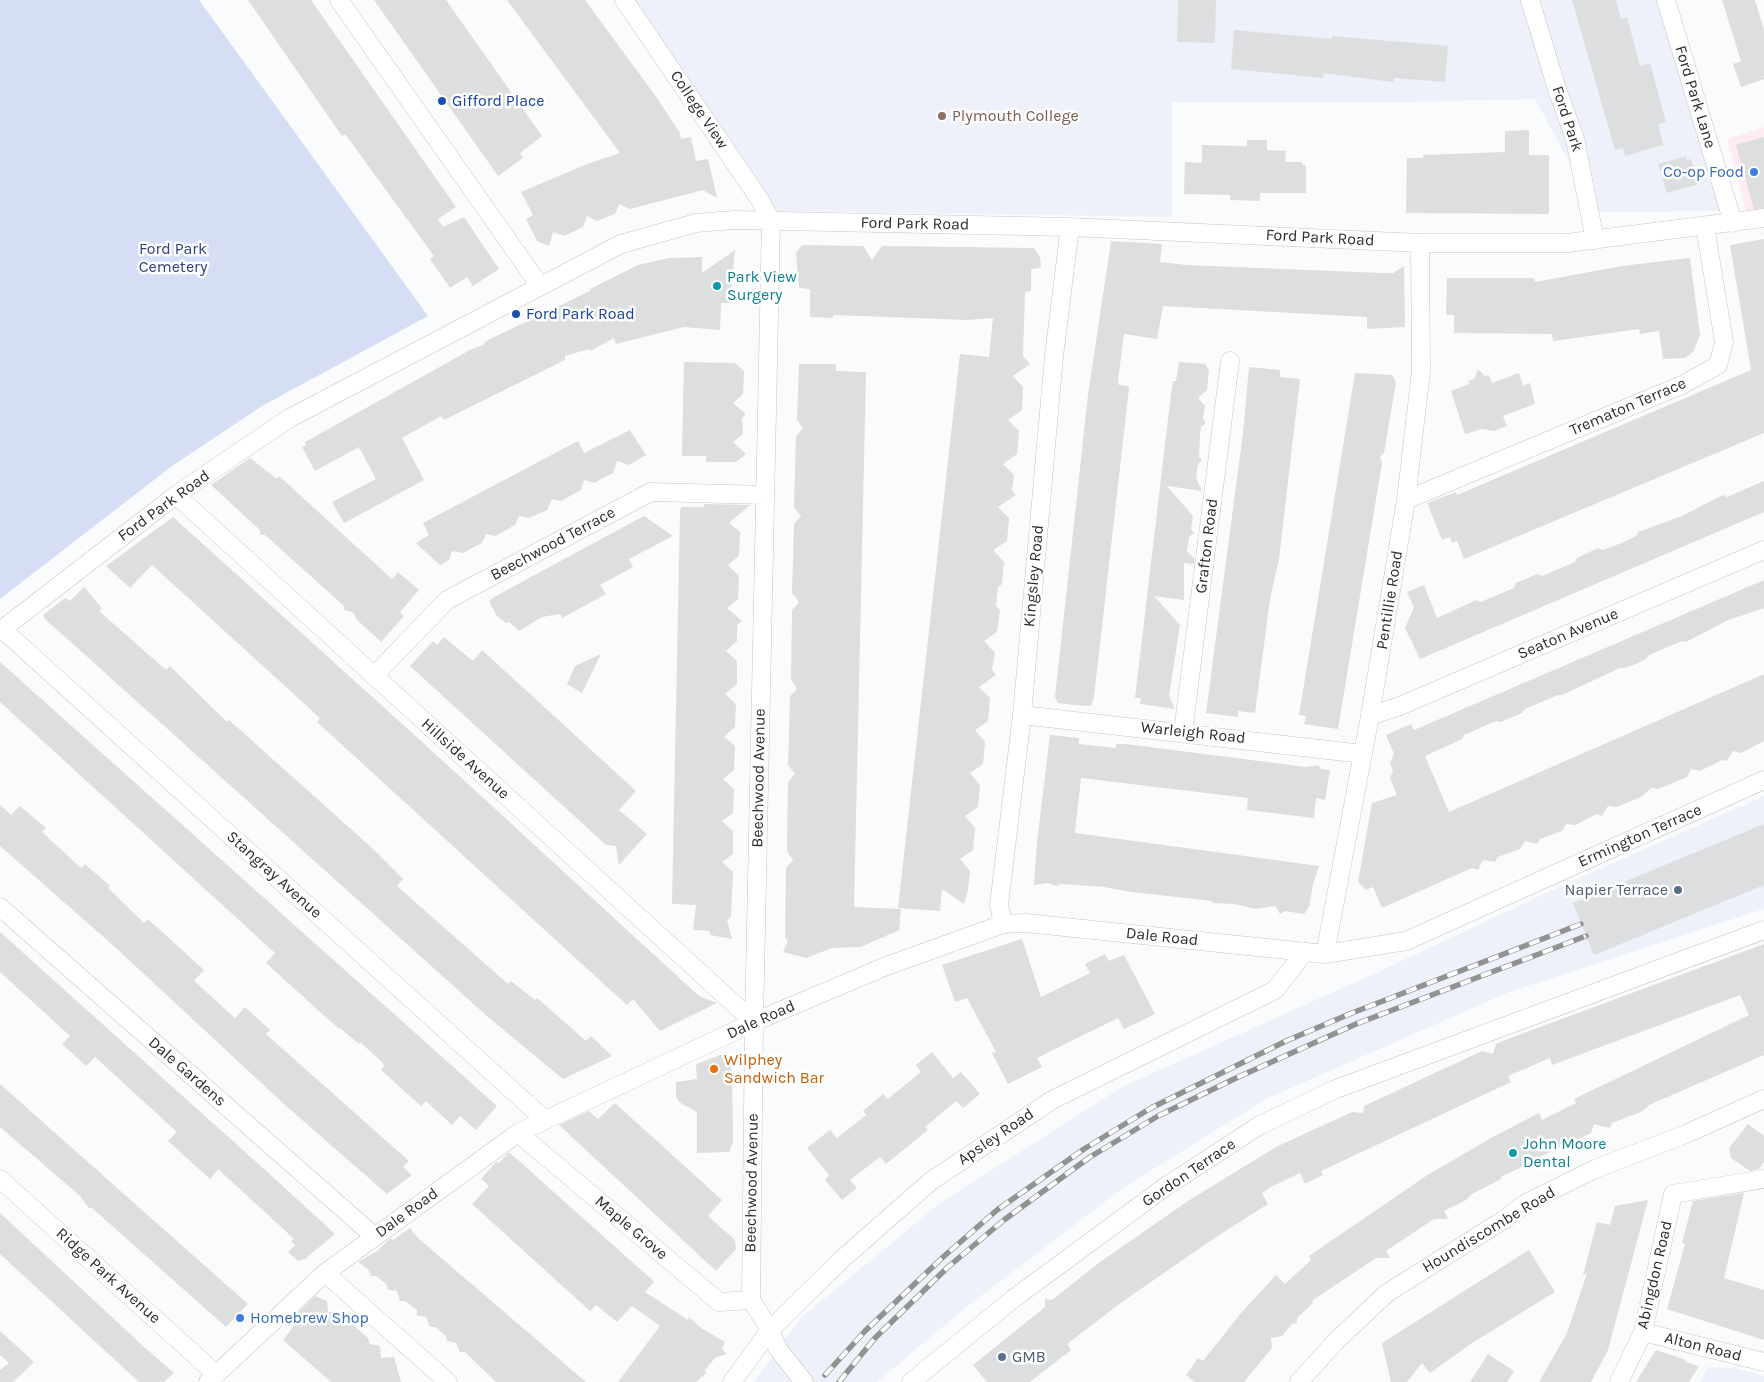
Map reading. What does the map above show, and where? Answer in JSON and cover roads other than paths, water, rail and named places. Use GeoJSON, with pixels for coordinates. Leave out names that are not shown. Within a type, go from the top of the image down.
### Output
{"type":"FeatureCollection","features":[{"type":"Feature","properties":{"kind":"street"},"geometry":{"type":"LineString","coordinates":[[339,0],[540,286]]}},
{"type":"Feature","properties":{"kind":"street","name":"College View"},"geometry":{"type":"LineString","coordinates":[[624,0],[760,200],[771,221]]}},
{"type":"Feature","properties":{"kind":"street","name":"Ford Park"},"geometry":{"type":"LineString","coordinates":[[1530,0],[1556,89],[1575,138],[1595,240]]}},
{"type":"Feature","properties":{"kind":"street","name":"Ford Park Lane"},"geometry":{"type":"LineString","coordinates":[[1666,0],[1733,224]]}},
{"type":"Feature","properties":{"kind":"street","name":"Ford Park Road"},"geometry":{"type":"LineString","coordinates":[[1,630],[176,496],[288,419],[621,244],[696,223],[734,220],[1070,227],[1420,243],[1567,243],[1733,224],[1764,218]]}},
{"type":"Feature","properties":{"kind":"street","name":"Beechwood Avenue"},"geometry":{"type":"LineString","coordinates":[[751,1300],[754,1022],[771,221]]}},
{"type":"Feature","properties":{"kind":"street","name":"Trematon Terrace"},"geometry":{"type":"LineString","coordinates":[[1406,500],[1684,384],[1718,364],[1724,342],[1705,226]]}},
{"type":"Feature","properties":{"kind":"street","name":"Kingsley Road"},"geometry":{"type":"LineString","coordinates":[[1003,924],[999,905],[1022,715],[1054,356],[1070,227]]}},
{"type":"Feature","properties":{"kind":"street","name":"Pentillie Road"},"geometry":{"type":"LineString","coordinates":[[1325,954],[1370,716],[1406,500],[1420,371],[1420,243]]}},
{"type":"Feature","properties":{"kind":"street","name":"Grafton Road"},"geometry":{"type":"LineString","coordinates":[[1183,732],[1230,361]]}},
{"type":"Feature","properties":{"kind":"street","name":"Beechwood Terrace"},"geometry":{"type":"LineString","coordinates":[[374,676],[448,600],[651,492],[765,495]]}},
{"type":"Feature","properties":{"kind":"street","name":"Hillside Avenue"},"geometry":{"type":"LineString","coordinates":[[176,496],[754,1022]]}},
{"type":"Feature","properties":{"kind":"street","name":"Seaton Avenue"},"geometry":{"type":"LineString","coordinates":[[1370,716],[1400,706],[1764,550]]}},
{"type":"Feature","properties":{"kind":"street","name":"Stangray Avenue"},"geometry":{"type":"LineString","coordinates":[[1,630],[546,1120]]}},
{"type":"Feature","properties":{"kind":"street","name":"Warleigh Road"},"geometry":{"type":"LineString","coordinates":[[1022,715],[1363,754]]}},
{"type":"Feature","properties":{"kind":"street","name":"Ermington Terrace"},"geometry":{"type":"LineString","coordinates":[[1406,942],[1764,780]]}},
{"type":"Feature","properties":{"kind":"street","name":"Dale Gardens"},"geometry":{"type":"LineString","coordinates":[[0,907],[374,1236]]}},
{"type":"Feature","properties":{"kind":"street","name":"Dale Road"},"geometry":{"type":"LineString","coordinates":[[212,1378],[325,1273],[518,1133],[754,1022],[884,967],[1003,924],[1026,922],[1090,934],[1304,953],[1325,954],[1406,942]]}},
{"type":"Feature","properties":{"kind":"street","name":"Gordon Terrace"},"geometry":{"type":"LineString","coordinates":[[911,1382],[1014,1299],[1141,1204],[1260,1125],[1336,1089],[1764,930]]}},
{"type":"Feature","properties":{"kind":"street","name":"Apsley Road"},"geometry":{"type":"LineString","coordinates":[[732,1382],[770,1330],[841,1260],[931,1181],[1052,1100],[1275,990],[1304,953]]}},
{"type":"Feature","properties":{"kind":"street","name":"Houndiscombe Road"},"geometry":{"type":"LineString","coordinates":[[1299,1382],[1336,1341],[1387,1292],[1526,1204],[1594,1169],[1686,1134],[1764,1100]]}},
{"type":"Feature","properties":{"kind":"street","name":"Maple Grove"},"geometry":{"type":"LineString","coordinates":[[518,1133],[720,1302],[751,1300]]}},
{"type":"Feature","properties":{"kind":"street","name":"Ridge Park Avenue"},"geometry":{"type":"LineString","coordinates":[[0,1179],[212,1378]]}},
{"type":"Feature","properties":{"kind":"street","name":"Abingdon Road"},"geometry":{"type":"LineString","coordinates":[[1619,1382],[1643,1332],[1673,1194],[1764,1179]]}},
{"type":"Feature","properties":{"kind":"street"},"geometry":{"type":"LineString","coordinates":[[325,1273],[448,1382]]}},
{"type":"Feature","properties":{"kind":"street"},"geometry":{"type":"LineString","coordinates":[[751,1300],[770,1330],[778,1349],[804,1382]]}},
{"type":"Feature","properties":{"kind":"street","name":"Alton Road"},"geometry":{"type":"LineString","coordinates":[[1643,1332],[1764,1362]]}},
{"type":"Feature","properties":{"kind":"railway"},"geometry":{"type":"LineString","coordinates":[[825,1375],[865,1331],[942,1258],[997,1210],[1084,1149],[1151,1108],[1286,1041],[1352,1013],[1581,924]]}},
{"type":"Feature","properties":{"kind":"railway"},"geometry":{"type":"LineString","coordinates":[[839,1382],[875,1338],[948,1267],[1004,1220],[1090,1157],[1158,1116],[1236,1078],[1356,1024],[1586,936]]}},
{"type":"Feature","properties":{"kind":"place","name":"Gifford Place"},"geometry":{"type":"Point","coordinates":[442,101]}},
{"type":"Feature","properties":{"kind":"place","name":"Plymouth College"},"geometry":{"type":"Point","coordinates":[942,116]}},
{"type":"Feature","properties":{"kind":"place","name":"Co-op Food"},"geometry":{"type":"Point","coordinates":[1754,172]}},
{"type":"Feature","properties":{"kind":"place","name":"Park View Surgery"},"geometry":{"type":"Point","coordinates":[717,286]}},
{"type":"Feature","properties":{"kind":"place","name":"Ford Park Road"},"geometry":{"type":"Point","coordinates":[516,314]}},
{"type":"Feature","properties":{"kind":"place","name":"Napier Terrace"},"geometry":{"type":"Point","coordinates":[1678,890]}},
{"type":"Feature","properties":{"kind":"place","name":"Wilphey Sandwich Bar"},"geometry":{"type":"Point","coordinates":[714,1069]}},
{"type":"Feature","properties":{"kind":"place","name":"John Moore Dental"},"geometry":{"type":"Point","coordinates":[1513,1153]}},
{"type":"Feature","properties":{"kind":"place","name":"Homebrew Shop"},"geometry":{"type":"Point","coordinates":[240,1318]}},
{"type":"Feature","properties":{"kind":"place","name":"GMB"},"geometry":{"type":"Point","coordinates":[1002,1357]}},
{"type":"Feature","properties":{"kind":"park label","name":"Ford Park Cemetery"},"geometry":{"type":"Point","coordinates":[173,258]}}]}
